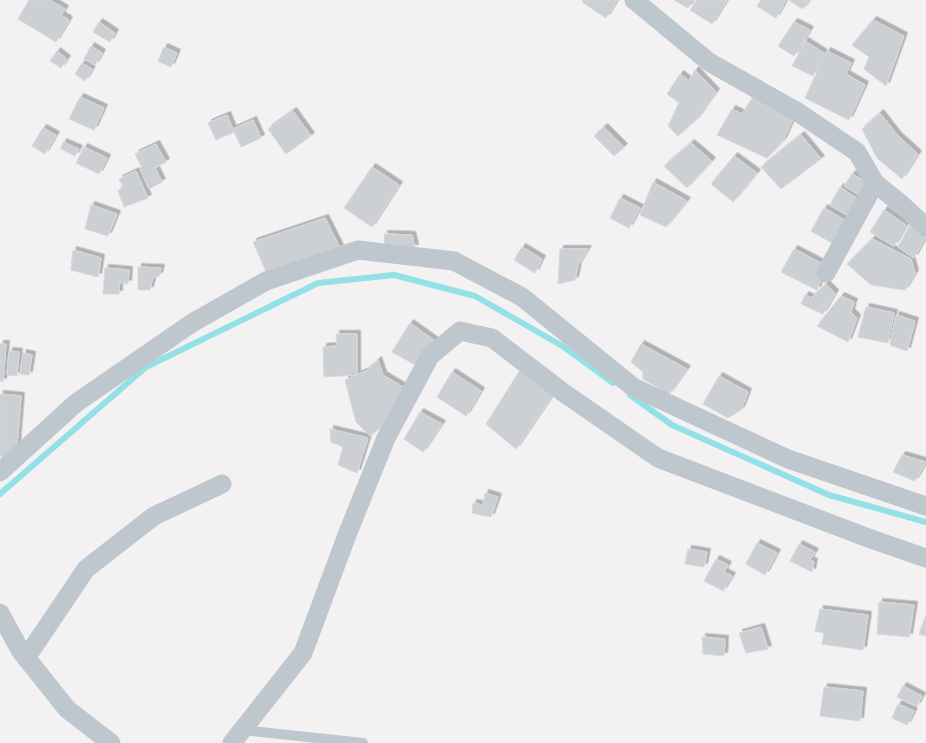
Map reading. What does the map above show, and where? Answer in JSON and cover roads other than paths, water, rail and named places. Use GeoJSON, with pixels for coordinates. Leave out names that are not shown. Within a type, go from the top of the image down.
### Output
{"type":"FeatureCollection","features":[{"type":"Feature","properties":{"kind":"street"},"geometry":{"type":"LineString","coordinates":[[634,0],[708,62],[796,111],[857,152],[875,183],[926,227]]}},
{"type":"Feature","properties":{"kind":"street"},"geometry":{"type":"LineString","coordinates":[[826,273],[875,183]]}},
{"type":"Feature","properties":{"kind":"street"},"geometry":{"type":"LineString","coordinates":[[0,472],[76,403],[192,323],[266,281],[358,250],[454,261],[522,297],[633,387],[788,459],[926,506]]}},
{"type":"Feature","properties":{"kind":"street"},"geometry":{"type":"LineString","coordinates":[[237,737],[303,653],[347,535],[386,438],[430,356],[460,331],[492,338],[564,392],[658,458],[871,539],[926,558]]}},
{"type":"Feature","properties":{"kind":"street"},"geometry":{"type":"LineString","coordinates":[[26,658],[86,569],[154,516],[222,484]]}},
{"type":"Feature","properties":{"kind":"street"},"geometry":{"type":"LineString","coordinates":[[0,613],[20,650],[67,709],[111,743]]}},
{"type":"Feature","properties":{"kind":"lane"},"geometry":{"type":"LineString","coordinates":[[237,737],[363,743]]}},
{"type":"Feature","properties":{"kind":"waterway"},"geometry":{"type":"LineString","coordinates":[[0,494],[146,367],[318,283],[394,275],[475,296],[564,347],[613,383]]}},
{"type":"Feature","properties":{"kind":"waterway"},"geometry":{"type":"LineString","coordinates":[[630,395],[672,425],[829,495],[926,522]]}}]}
